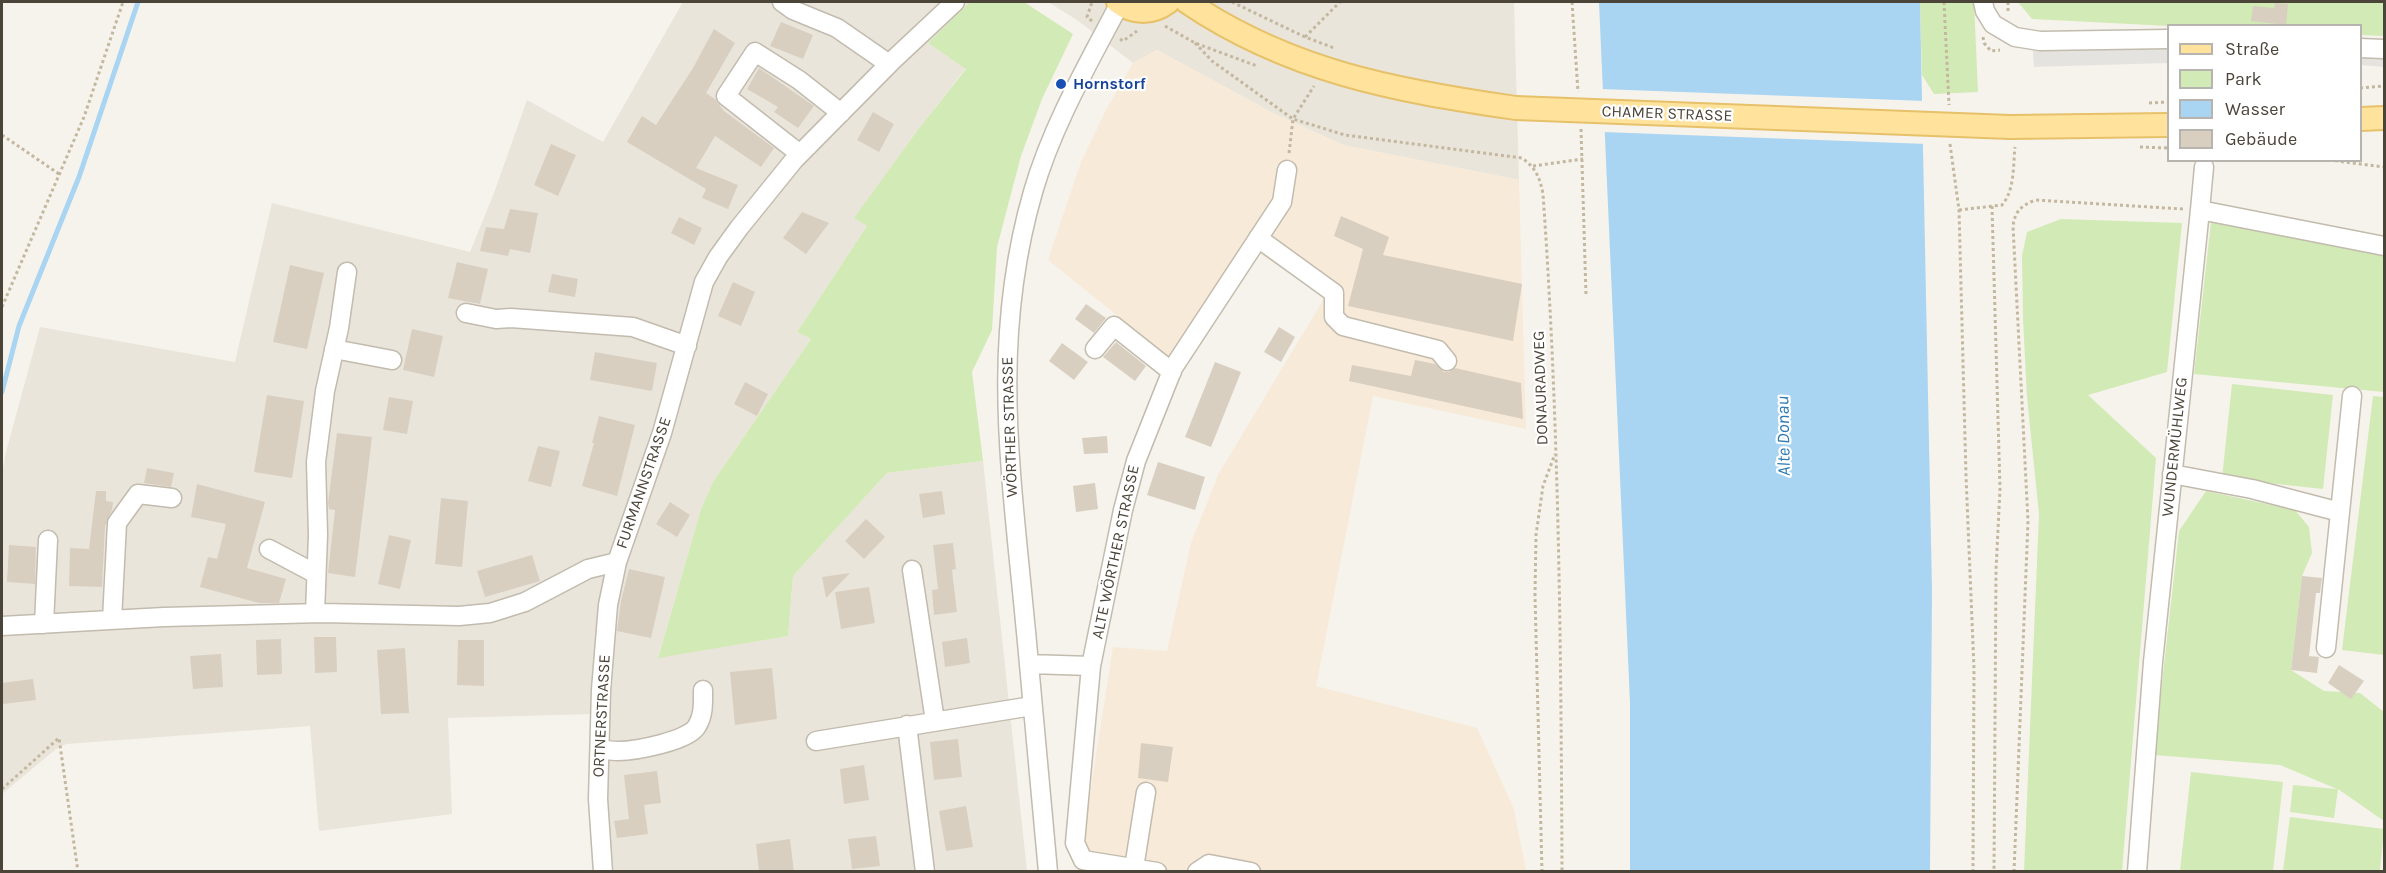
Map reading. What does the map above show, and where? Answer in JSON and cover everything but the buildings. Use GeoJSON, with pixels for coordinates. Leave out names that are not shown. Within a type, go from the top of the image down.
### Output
{"type":"FeatureCollection","features":[{"type":"Feature","properties":{"kind":"main road"},"geometry":{"type":"LineString","coordinates":[[1119,2],[1131,9],[1143,12],[1156,9],[1168,2]]}},
{"type":"Feature","properties":{"kind":"main road","name":"CHAMER STRASSE"},"geometry":{"type":"LineString","coordinates":[[1187,2],[1209,16],[1276,50],[1346,76],[1395,89],[1516,108],[2013,135],[2167,125]]}},
{"type":"Feature","properties":{"kind":"main road"},"geometry":{"type":"LineString","coordinates":[[2362,119],[2385,118]]}},
{"type":"Feature","properties":{"kind":"street"},"geometry":{"type":"LineString","coordinates":[[782,2],[793,10],[837,28],[889,64]]}},
{"type":"Feature","properties":{"kind":"street","name":"FURMANNSTRASSE"},"geometry":{"type":"LineString","coordinates":[[2,626],[315,613],[459,616],[490,613],[525,602],[588,569],[617,562],[662,433],[704,282],[718,257],[766,191],[800,154],[889,64],[955,2]]}},
{"type":"Feature","properties":{"kind":"street","name":"WÖRTHER STRASSE"},"geometry":{"type":"LineString","coordinates":[[1047,872],[1006,420],[1008,328],[1014,276],[1031,201],[1046,154],[1119,2]]}},
{"type":"Feature","properties":{"kind":"street"},"geometry":{"type":"LineString","coordinates":[[1983,2],[1985,11],[1993,24],[2015,37],[2040,41],[2167,39]]}},
{"type":"Feature","properties":{"kind":"street"},"geometry":{"type":"LineString","coordinates":[[2362,48],[2385,49]]}},
{"type":"Feature","properties":{"kind":"street"},"geometry":{"type":"LineString","coordinates":[[800,154],[726,96],[755,52],[799,80],[841,112]]}},
{"type":"Feature","properties":{"kind":"street","name":"WUNDERMÜHLWEG"},"geometry":{"type":"LineString","coordinates":[[2137,872],[2153,662],[2204,167]]}},
{"type":"Feature","properties":{"kind":"street","name":"ALTE WÖRTHER STRASSE"},"geometry":{"type":"LineString","coordinates":[[1157,872],[1083,860],[1075,843],[1091,666],[1123,510],[1136,461],[1172,372],[1282,202],[1287,170]]}},
{"type":"Feature","properties":{"kind":"street"},"geometry":{"type":"LineString","coordinates":[[2200,210],[2385,246]]}},
{"type":"Feature","properties":{"kind":"street"},"geometry":{"type":"LineString","coordinates":[[1258,238],[1334,293],[1334,317],[1343,326],[1438,350],[1447,361]]}},
{"type":"Feature","properties":{"kind":"street"},"geometry":{"type":"LineString","coordinates":[[315,613],[316,462],[325,391],[347,272]]}},
{"type":"Feature","properties":{"kind":"street"},"geometry":{"type":"LineString","coordinates":[[466,313],[496,319],[511,318],[633,327],[687,346]]}},
{"type":"Feature","properties":{"kind":"street"},"geometry":{"type":"LineString","coordinates":[[1095,349],[1114,326],[1172,372]]}},
{"type":"Feature","properties":{"kind":"street"},"geometry":{"type":"LineString","coordinates":[[334,349],[392,360]]}},
{"type":"Feature","properties":{"kind":"street"},"geometry":{"type":"LineString","coordinates":[[2326,648],[2352,396]]}},
{"type":"Feature","properties":{"kind":"street"},"geometry":{"type":"LineString","coordinates":[[2172,474],[2252,489],[2340,512]]}},
{"type":"Feature","properties":{"kind":"street"},"geometry":{"type":"LineString","coordinates":[[112,620],[117,523],[138,494],[172,498]]}},
{"type":"Feature","properties":{"kind":"street"},"geometry":{"type":"LineString","coordinates":[[44,624],[48,540]]}},
{"type":"Feature","properties":{"kind":"street"},"geometry":{"type":"LineString","coordinates":[[269,549],[316,574]]}},
{"type":"Feature","properties":{"kind":"street","name":"ORTNERSTRASSE"},"geometry":{"type":"LineString","coordinates":[[603,872],[598,799],[601,690],[609,605],[617,562]]}},
{"type":"Feature","properties":{"kind":"street"},"geometry":{"type":"LineString","coordinates":[[912,570],[935,721]]}},
{"type":"Feature","properties":{"kind":"street"},"geometry":{"type":"LineString","coordinates":[[1029,664],[1091,666]]}},
{"type":"Feature","properties":{"kind":"street"},"geometry":{"type":"LineString","coordinates":[[600,749],[618,752],[680,739],[696,729],[703,715],[703,690]]}},
{"type":"Feature","properties":{"kind":"street"},"geometry":{"type":"LineString","coordinates":[[816,741],[1032,706]]}},
{"type":"Feature","properties":{"kind":"street"},"geometry":{"type":"LineString","coordinates":[[907,725],[925,872]]}},
{"type":"Feature","properties":{"kind":"street"},"geometry":{"type":"LineString","coordinates":[[1134,868],[1146,792]]}},
{"type":"Feature","properties":{"kind":"street"},"geometry":{"type":"LineString","coordinates":[[1197,872],[1209,864],[1251,872]]}},
{"type":"Feature","properties":{"kind":"path"},"geometry":{"type":"LineString","coordinates":[[2,307],[84,117],[123,2]]}},
{"type":"Feature","properties":{"kind":"path"},"geometry":{"type":"LineString","coordinates":[[1232,2],[1305,37],[1340,2]]}},
{"type":"Feature","properties":{"kind":"path"},"geometry":{"type":"LineString","coordinates":[[1572,2],[1579,102]]}},
{"type":"Feature","properties":{"kind":"path"},"geometry":{"type":"LineString","coordinates":[[1944,2],[1949,116]]}},
{"type":"Feature","properties":{"kind":"path"},"geometry":{"type":"LineString","coordinates":[[1195,43],[1212,61],[1293,119],[1345,135],[1522,158],[1533,166],[1583,159]]}},
{"type":"Feature","properties":{"kind":"path"},"geometry":{"type":"LineString","coordinates":[[1287,170],[1293,119],[1314,86]]}},
{"type":"Feature","properties":{"kind":"path"},"geometry":{"type":"LineString","coordinates":[[2362,88],[2385,86]]}},
{"type":"Feature","properties":{"kind":"path"},"geometry":{"type":"LineString","coordinates":[[1581,125],[1586,295]]}},
{"type":"Feature","properties":{"kind":"path"},"geometry":{"type":"LineString","coordinates":[[2,135],[59,174]]}},
{"type":"Feature","properties":{"kind":"path"},"geometry":{"type":"LineString","coordinates":[[1959,210],[2002,205],[2006,200],[2011,185],[2013,135]]}},
{"type":"Feature","properties":{"kind":"path"},"geometry":{"type":"LineString","coordinates":[[1950,139],[1959,210],[1974,669],[1973,872]]}},
{"type":"Feature","properties":{"kind":"path"},"geometry":{"type":"LineString","coordinates":[[2345,162],[2385,167]]}},
{"type":"Feature","properties":{"kind":"path","name":"DONAURADWEG"},"geometry":{"type":"LineString","coordinates":[[1533,166],[1544,194],[1550,288],[1555,453],[1543,486],[1536,535],[1535,595],[1542,872]]}},
{"type":"Feature","properties":{"kind":"path"},"geometry":{"type":"LineString","coordinates":[[2014,872],[2028,521],[2013,226],[2015,213],[2023,205],[2035,200],[2200,210]]}},
{"type":"Feature","properties":{"kind":"path"},"geometry":{"type":"LineString","coordinates":[[1992,206],[2000,489],[1996,570],[1994,872]]}},
{"type":"Feature","properties":{"kind":"path"},"geometry":{"type":"LineString","coordinates":[[1555,453],[1562,694],[1562,872]]}},
{"type":"Feature","properties":{"kind":"path"},"geometry":{"type":"LineString","coordinates":[[2,789],[59,738],[78,872]]}},
{"type":"Feature","properties":{"kind":"shaded area"},"geometry":{"type":"Polygon","coordinates":[[[683,2],[970,2],[928,43],[966,68],[920,127],[855,218],[867,226],[797,332],[811,339],[713,482],[701,509],[658,657],[788,636],[793,576],[887,473],[983,461],[1027,871],[597,871],[590,825],[595,690],[592,714],[448,718],[452,814],[319,831],[310,726],[66,744],[56,749],[2,794],[2,475],[5,456],[40,327],[235,362],[272,203],[470,252],[527,100],[603,142],[683,2]]]}},
{"type":"Feature","properties":{"kind":"shaded area"},"geometry":{"type":"Polygon","coordinates":[[[1048,2],[1514,2],[1519,180],[1343,145],[1275,114],[1157,50],[1133,63],[1077,20],[1048,2]]]}},
{"type":"Feature","properties":{"kind":"shaded area"},"geometry":{"type":"Polygon","coordinates":[[[2167,48],[2167,63],[2034,67],[2033,51],[2167,48]]]}},
{"type":"Feature","properties":{"kind":"shaded area"},"geometry":{"type":"Polygon","coordinates":[[[1157,50],[1275,114],[1343,145],[1519,180],[1526,429],[1373,396],[1316,686],[1477,728],[1514,809],[1526,871],[1078,871],[1113,647],[1167,651],[1191,543],[1218,475],[1325,297],[1245,244],[1174,361],[1048,260],[1081,162],[1106,110],[1133,63],[1157,50]]]}},
{"type":"Feature","properties":{"kind":"shaded area"},"geometry":{"type":"Polygon","coordinates":[[[2362,52],[2384,53],[2384,67],[2362,65],[2362,52]]]}},
{"type":"Feature","properties":{"kind":"green space"},"geometry":{"type":"Polygon","coordinates":[[[970,2],[1024,2],[1073,34],[1042,99],[1021,156],[997,247],[992,330],[972,372],[983,461],[887,473],[793,576],[788,636],[658,658],[701,509],[713,482],[811,339],[797,332],[867,226],[854,218],[920,127],[966,69],[928,43],[970,2]]]}},
{"type":"Feature","properties":{"kind":"green space"},"geometry":{"type":"Polygon","coordinates":[[[1920,2],[1974,2],[1978,92],[1934,94],[1922,75],[1920,2]]]}},
{"type":"Feature","properties":{"kind":"green space"},"geometry":{"type":"Polygon","coordinates":[[[2018,2],[2384,2],[2384,36],[2362,35],[2362,24],[2167,24],[2167,26],[2032,19],[2018,2]]]}},
{"type":"Feature","properties":{"kind":"green space"},"geometry":{"type":"Polygon","coordinates":[[[2061,219],[2182,223],[2167,372],[2088,395],[2156,458],[2122,871],[2024,871],[2039,514],[2027,397],[2022,256],[2027,232],[2061,219]]]}},
{"type":"Feature","properties":{"kind":"green space"},"geometry":{"type":"Polygon","coordinates":[[[2211,222],[2384,256],[2384,392],[2194,374],[2211,222]]]}},
{"type":"Feature","properties":{"kind":"green space"},"geometry":{"type":"Polygon","coordinates":[[[2232,384],[2333,395],[2323,489],[2222,478],[2232,384]]]}},
{"type":"Feature","properties":{"kind":"green space"},"geometry":{"type":"Polygon","coordinates":[[[2373,396],[2384,397],[2384,655],[2342,650],[2373,396]]]}},
{"type":"Feature","properties":{"kind":"green space"},"geometry":{"type":"Polygon","coordinates":[[[2206,491],[2295,510],[2309,527],[2312,553],[2302,576],[2291,670],[2324,691],[2360,693],[2384,712],[2384,821],[2338,789],[2334,818],[2290,812],[2293,785],[2337,789],[2280,765],[2154,755],[2179,531],[2206,491]]]}},
{"type":"Feature","properties":{"kind":"green space"},"geometry":{"type":"Polygon","coordinates":[[[2191,772],[2283,782],[2273,871],[2180,871],[2191,772]]]}},
{"type":"Feature","properties":{"kind":"green space"},"geometry":{"type":"Polygon","coordinates":[[[2290,817],[2384,829],[2380,871],[2283,871],[2290,817]]]}},
{"type":"Feature","properties":{"kind":"water","name":"Alte Donau"},"geometry":{"type":"Polygon","coordinates":[[[1599,2],[1920,2],[1932,590],[1930,871],[1630,871],[1630,703],[1599,2]]]}},
{"type":"Feature","properties":{"kind":"pier"},"geometry":{"type":"Polygon","coordinates":[[[1601,89],[1926,101],[1927,144],[1603,132],[1601,89]]]}},
{"type":"Feature","properties":{"kind":"waterway"},"geometry":{"type":"LineString","coordinates":[[2,392],[19,326],[79,177],[138,2]]}},
{"type":"Feature","properties":{"kind":"place","name":"Hornstorf"},"geometry":{"type":"Point","coordinates":[1061,84]}}]}
